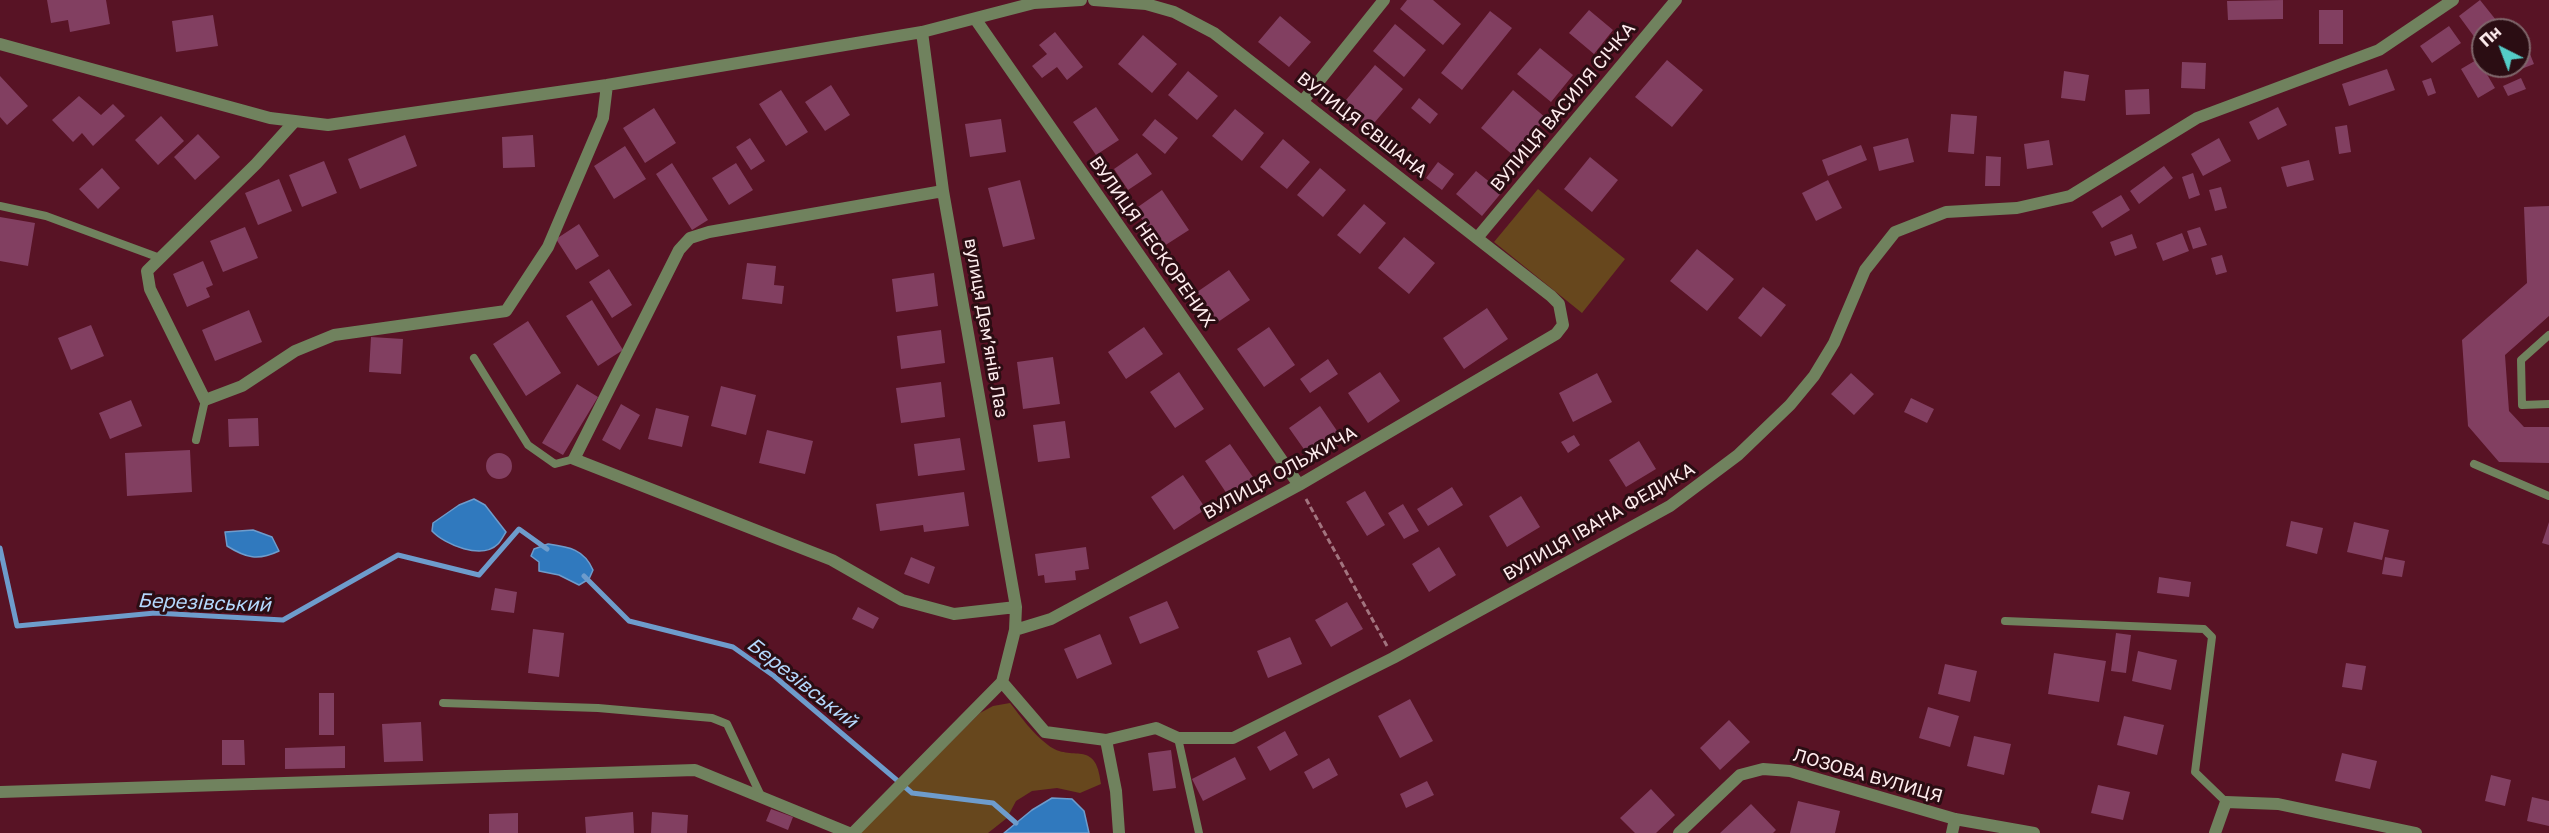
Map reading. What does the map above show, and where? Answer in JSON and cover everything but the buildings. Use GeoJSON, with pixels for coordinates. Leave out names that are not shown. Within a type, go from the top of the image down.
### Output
{"type":"FeatureCollection","features":[{"type":"Feature","properties":{"kind":"street"},"geometry":{"type":"LineString","coordinates":[[0,44],[270,118],[328,125],[607,85],[922,32],[976,20],[1033,2],[1081,0]]}},
{"type":"Feature","properties":{"kind":"street","name":"ВУЛИЦЯ ЄВШАНА"},"geometry":{"type":"LineString","coordinates":[[1094,0],[1146,4],[1174,12],[1214,33],[1559,303],[1563,325],[1556,334]]}},
{"type":"Feature","properties":{"kind":"street"},"geometry":{"type":"LineString","coordinates":[[1303,101],[1384,0]]}},
{"type":"Feature","properties":{"kind":"street","name":"ВУЛИЦЯ ВАСИЛЯ СІЧКА"},"geometry":{"type":"LineString","coordinates":[[1477,238],[1676,0]]}},
{"type":"Feature","properties":{"kind":"street","name":"ВУЛИЦЯ ІВАНА ФЕДИКА"},"geometry":{"type":"LineString","coordinates":[[1002,682],[1045,732],[1106,740],[1156,728],[1178,738],[1233,738],[1394,658],[1670,506],[1738,454],[1790,405],[1814,376],[1834,343],[1865,270],[1895,232],[1946,212],[2017,208],[2070,196],[2197,118],[2379,50],[2453,0]]}},
{"type":"Feature","properties":{"kind":"street","name":"ВУЛИЦЯ НЕСКОРЕНИХ"},"geometry":{"type":"LineString","coordinates":[[976,20],[1299,485]]}},
{"type":"Feature","properties":{"kind":"street","name":"вулиця Демʼянів Лаз"},"geometry":{"type":"LineString","coordinates":[[922,32],[943,191],[1016,607],[1015,630],[1002,682]]}},
{"type":"Feature","properties":{"kind":"street"},"geometry":{"type":"LineString","coordinates":[[295,121],[256,164],[147,271],[150,289],[205,400],[242,386],[295,351],[334,336],[506,311],[548,247],[603,118],[607,85]]}},
{"type":"Feature","properties":{"kind":"street"},"geometry":{"type":"LineString","coordinates":[[943,191],[709,232],[690,238],[679,250],[574,459],[832,560],[902,600],[954,614],[1016,607]]}},
{"type":"Feature","properties":{"kind":"street","name":"ВУЛИЦЯ ОЛЬЖИЧА"},"geometry":{"type":"LineString","coordinates":[[1015,630],[1051,619],[1299,485],[1556,334]]}},
{"type":"Feature","properties":{"kind":"street"},"geometry":{"type":"LineString","coordinates":[[0,792],[695,770],[851,833],[1002,682]]}},
{"type":"Feature","properties":{"kind":"street"},"geometry":{"type":"LineString","coordinates":[[1106,740],[1116,791],[1119,833]]}},
{"type":"Feature","properties":{"kind":"street","name":"ЛОЗОВА ВУЛИЦЯ"},"geometry":{"type":"LineString","coordinates":[[1678,833],[1740,775],[1763,769],[1790,771],[1955,819],[2034,833]]}},
{"type":"Feature","properties":{"kind":"street"},"geometry":{"type":"LineString","coordinates":[[2215,833],[2226,802],[2278,804],[2416,833]]}},
{"type":"Feature","properties":{"kind":"street"},"geometry":{"type":"LineString","coordinates":[[1952,833],[1955,819]]}},
{"type":"Feature","properties":{"kind":"lane"},"geometry":{"type":"LineString","coordinates":[[0,206],[46,216],[160,258]]}},
{"type":"Feature","properties":{"kind":"lane"},"geometry":{"type":"LineString","coordinates":[[2549,334],[2521,360],[2522,405],[2549,404]]}},
{"type":"Feature","properties":{"kind":"lane"},"geometry":{"type":"LineString","coordinates":[[474,357],[528,445],[555,464],[574,459]]}},
{"type":"Feature","properties":{"kind":"lane"},"geometry":{"type":"LineString","coordinates":[[196,440],[205,400]]}},
{"type":"Feature","properties":{"kind":"lane"},"geometry":{"type":"LineString","coordinates":[[2474,464],[2549,496]]}},
{"type":"Feature","properties":{"kind":"lane"},"geometry":{"type":"LineString","coordinates":[[2005,621],[2204,629],[2212,637],[2195,772],[2226,802]]}},
{"type":"Feature","properties":{"kind":"lane"},"geometry":{"type":"LineString","coordinates":[[443,703],[598,708],[712,718],[727,724],[761,796]]}},
{"type":"Feature","properties":{"kind":"lane"},"geometry":{"type":"LineString","coordinates":[[1178,738],[1199,833]]}},
{"type":"Feature","properties":{"kind":"path"},"geometry":{"type":"LineString","coordinates":[[1299,485],[1394,658]]}},
{"type":"Feature","properties":{"kind":"shaded area"},"geometry":{"type":"Polygon","coordinates":[[[1538,189],[1625,259],[1582,313],[1494,242],[1538,189]]]}},
{"type":"Feature","properties":{"kind":"shaded area"},"geometry":{"type":"Polygon","coordinates":[[[1010,703],[1032,731],[1048,745],[1057,750],[1088,756],[1094,761],[1101,784],[1080,793],[1057,788],[1032,791],[1016,801],[1007,818],[988,833],[860,833],[980,713],[993,706],[1010,703]]]}},
{"type":"Feature","properties":{"kind":"water"},"geometry":{"type":"Polygon","coordinates":[[[474,499],[485,505],[506,532],[498,544],[491,549],[474,551],[464,549],[446,541],[432,531],[433,523],[459,505],[474,499]]]}},
{"type":"Feature","properties":{"kind":"water"},"geometry":{"type":"Polygon","coordinates":[[[253,530],[272,537],[279,551],[265,556],[252,557],[227,546],[225,532],[253,530]]]}},
{"type":"Feature","properties":{"kind":"water"},"geometry":{"type":"Polygon","coordinates":[[[548,544],[569,548],[580,553],[593,570],[589,579],[579,585],[559,575],[539,571],[539,562],[531,556],[534,549],[548,544]]]}},
{"type":"Feature","properties":{"kind":"water"},"geometry":{"type":"Polygon","coordinates":[[[1052,798],[1072,799],[1084,811],[1089,833],[1004,833],[1032,810],[1052,798]]]}},
{"type":"Feature","properties":{"kind":"waterway","name":"Березівський"},"geometry":{"type":"LineString","coordinates":[[0,548],[17,626],[155,613],[283,620],[398,555],[479,575],[519,529],[547,549]]}},
{"type":"Feature","properties":{"kind":"waterway","name":"Березівський"},"geometry":{"type":"LineString","coordinates":[[584,576],[629,621],[733,647],[774,676],[912,793],[993,803],[1016,823]]}}]}
